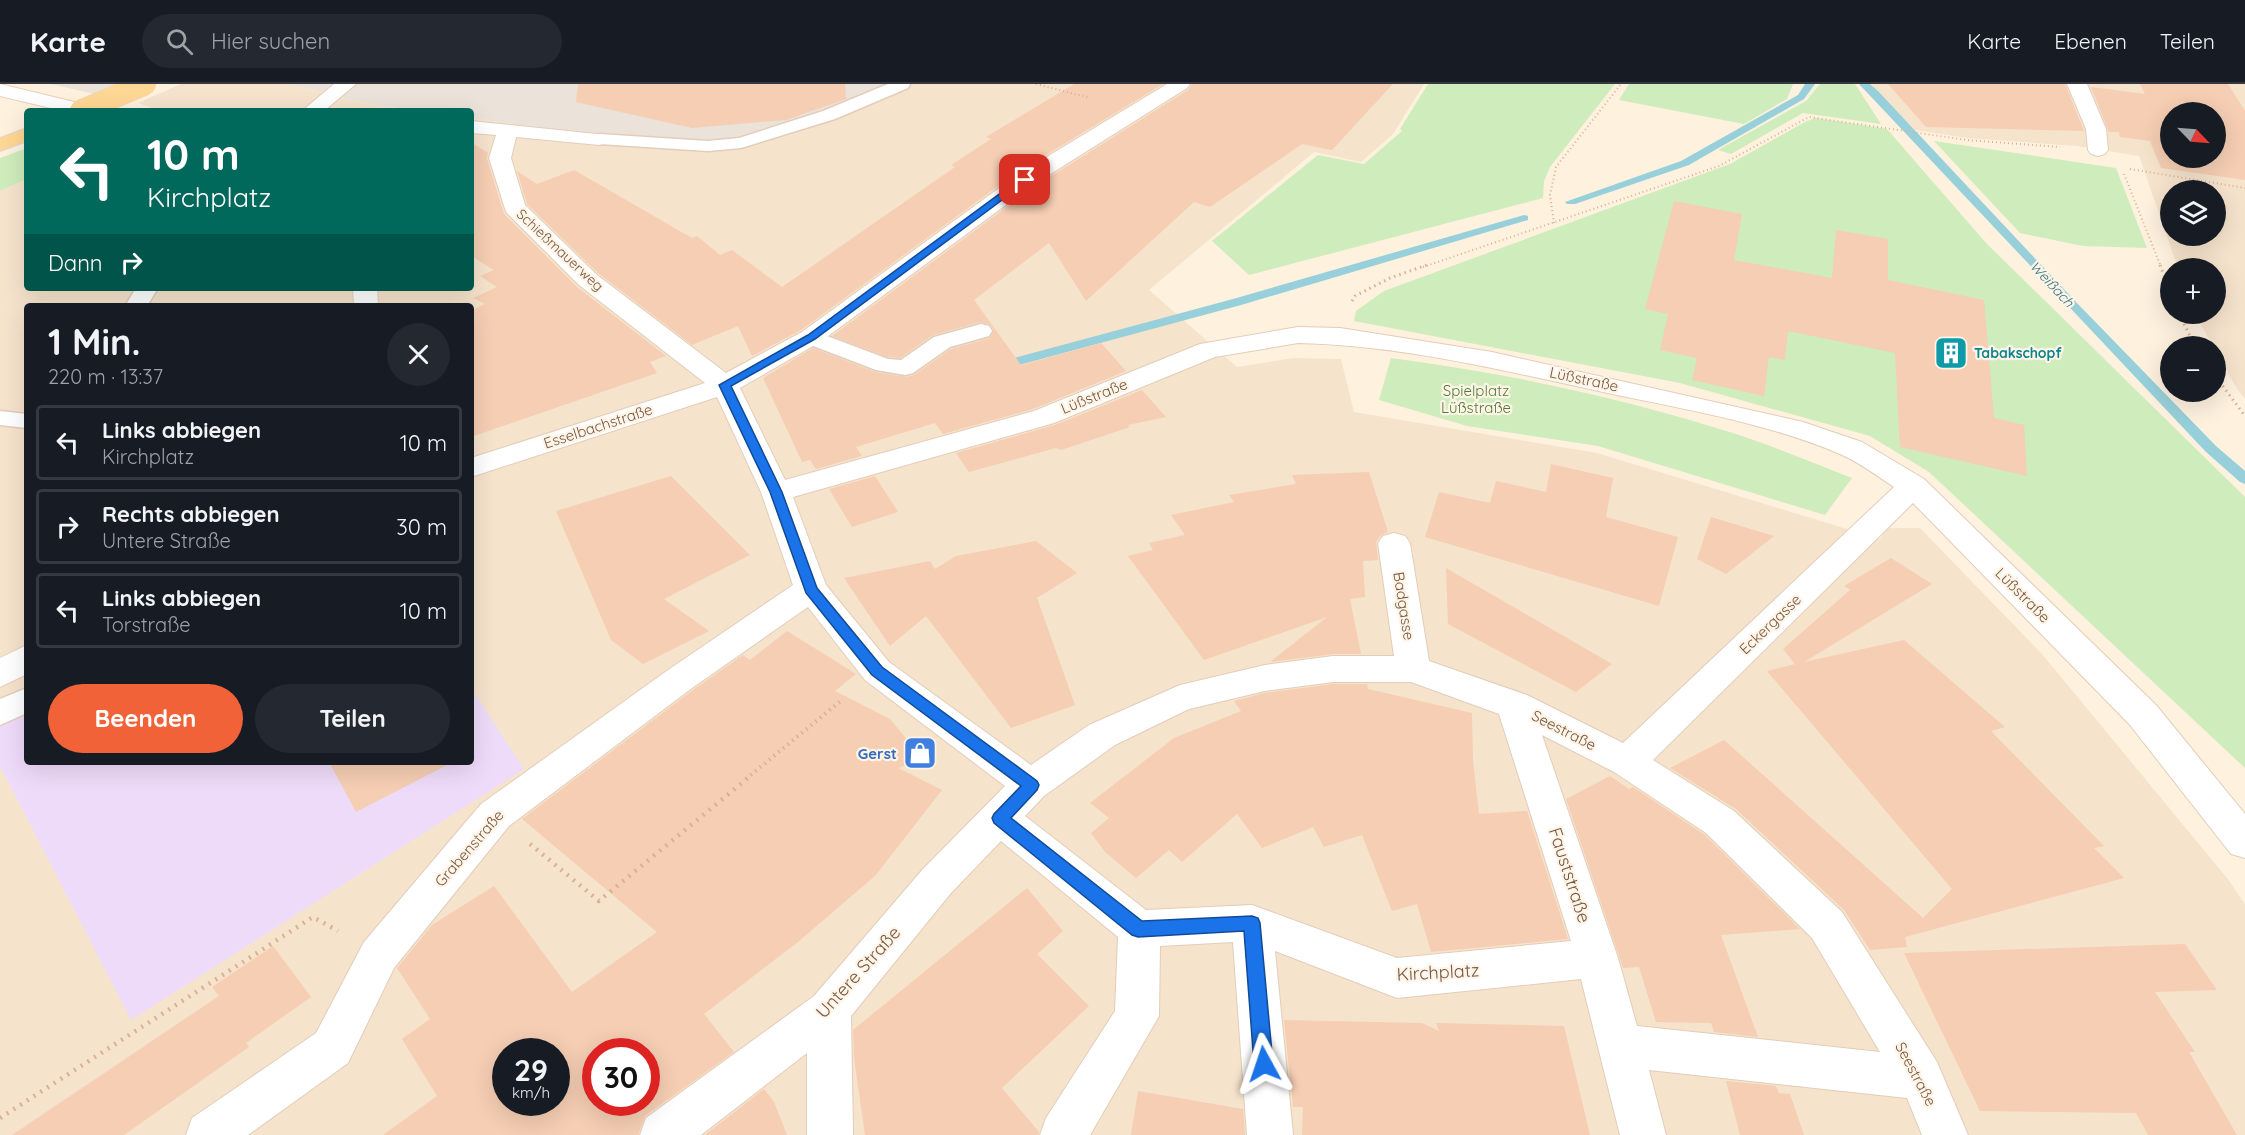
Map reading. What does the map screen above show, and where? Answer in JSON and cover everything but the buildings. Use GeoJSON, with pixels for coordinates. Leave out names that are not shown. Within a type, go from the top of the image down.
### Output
{"type":"FeatureCollection","features":[{"type":"Feature","properties":{"kind":"main road"},"geometry":{"type":"LineString","coordinates":[[88,108],[145,84]]}},
{"type":"Feature","properties":{"kind":"main road"},"geometry":{"type":"LineString","coordinates":[[0,145],[24,135]]}},
{"type":"Feature","properties":{"kind":"street"},"geometry":{"type":"LineString","coordinates":[[316,108],[346,84]]}},
{"type":"Feature","properties":{"kind":"street","name":"Esselbachstraße"},"geometry":{"type":"LineString","coordinates":[[474,467],[593,434],[725,385],[811,337],[1025,180],[1180,84]]}},
{"type":"Feature","properties":{"kind":"street"},"geometry":{"type":"LineString","coordinates":[[2078,84],[2096,129],[2098,150]]}},
{"type":"Feature","properties":{"kind":"street"},"geometry":{"type":"LineString","coordinates":[[0,90],[75,108]]}},
{"type":"Feature","properties":{"kind":"street"},"geometry":{"type":"LineString","coordinates":[[474,128],[599,140]]}},
{"type":"Feature","properties":{"kind":"street","name":"Schießmauerweg"},"geometry":{"type":"LineString","coordinates":[[507,132],[500,158],[514,207],[588,280],[725,385]]}},
{"type":"Feature","properties":{"kind":"street","name":"Lüßstraße"},"geometry":{"type":"LineString","coordinates":[[776,492],[1044,417],[1209,350],[1298,335],[1340,336],[1503,362],[1793,428],[1852,448],[1913,486],[2143,715],[2245,842]]}},
{"type":"Feature","properties":{"kind":"street"},"geometry":{"type":"LineString","coordinates":[[725,385],[776,492],[811,589],[877,671],[1031,785]]}},
{"type":"Feature","properties":{"kind":"street","name":"Eckergasse"},"geometry":{"type":"LineString","coordinates":[[1627,762],[1913,486]]}},
{"type":"Feature","properties":{"kind":"street","name":"Badgasse"},"geometry":{"type":"LineString","coordinates":[[1394,543],[1413,669]]}},
{"type":"Feature","properties":{"kind":"street","name":"Grabenstraße"},"geometry":{"type":"LineString","coordinates":[[209,1135],[332,1048],[379,955],[495,815],[680,680],[811,589]]}},
{"type":"Feature","properties":{"kind":"street"},"geometry":{"type":"LineString","coordinates":[[0,674],[24,660]]}},
{"type":"Feature","properties":{"kind":"street","name":"Seestraße"},"geometry":{"type":"LineString","coordinates":[[1031,785],[1102,735],[1180,698],[1265,678],[1334,669],[1413,669],[1514,705],[1627,762],[1720,822],[1827,925],[1921,1078],[1945,1135]]}},
{"type":"Feature","properties":{"kind":"street","name":"Fauststraße"},"geometry":{"type":"LineString","coordinates":[[1514,705],[1597,958],[1643,1135]]}},
{"type":"Feature","properties":{"kind":"street","name":"Untere Straße"},"geometry":{"type":"LineString","coordinates":[[663,1135],[830,1010],[937,881],[1031,785]]}},
{"type":"Feature","properties":{"kind":"street"},"geometry":{"type":"LineString","coordinates":[[1000,818],[1138,929],[1137,1016],[1063,1135]]}},
{"type":"Feature","properties":{"kind":"street"},"geometry":{"type":"LineString","coordinates":[[1252,923],[1270,1135]]}},
{"type":"Feature","properties":{"kind":"street","name":"Kirchplatz"},"geometry":{"type":"LineString","coordinates":[[1138,929],[1252,923],[1397,978],[1597,958]]}},
{"type":"Feature","properties":{"kind":"street"},"geometry":{"type":"LineString","coordinates":[[830,1010],[830,1135]]}},
{"type":"Feature","properties":{"kind":"street"},"geometry":{"type":"LineString","coordinates":[[1621,1046],[1921,1078]]}},
{"type":"Feature","properties":{"kind":"lane"},"geometry":{"type":"LineString","coordinates":[[599,140],[708,146],[741,143],[828,115],[902,84]]}},
{"type":"Feature","properties":{"kind":"lane"},"geometry":{"type":"LineString","coordinates":[[811,337],[884,365],[905,368],[942,342],[981,332]]}},
{"type":"Feature","properties":{"kind":"lane"},"geometry":{"type":"LineString","coordinates":[[0,418],[24,421]]}},
{"type":"Feature","properties":{"kind":"lane"},"geometry":{"type":"LineString","coordinates":[[0,713],[24,701]]}},
{"type":"Feature","properties":{"kind":"path"},"geometry":{"type":"LineString","coordinates":[[1554,223],[1549,194],[1550,182],[1556,168],[1621,84]]}},
{"type":"Feature","properties":{"kind":"path"},"geometry":{"type":"LineString","coordinates":[[1340,336],[1343,315],[1355,296],[1390,278],[1719,166],[1809,117],[1967,140],[2098,150]]}},
{"type":"Feature","properties":{"kind":"path"},"geometry":{"type":"LineString","coordinates":[[2160,265],[2122,168],[2245,188]]}},
{"type":"Feature","properties":{"kind":"path"},"geometry":{"type":"LineString","coordinates":[[2226,390],[2245,416]]}},
{"type":"Feature","properties":{"kind":"path"},"geometry":{"type":"LineString","coordinates":[[495,815],[599,901],[877,671]]}},
{"type":"Feature","properties":{"kind":"path"},"geometry":{"type":"LineString","coordinates":[[0,1118],[313,917],[379,955]]}},
{"type":"Feature","properties":{"kind":"shaded area"},"geometry":{"type":"Polygon","coordinates":[[[51,84],[117,84],[94,94],[51,84]]]}},
{"type":"Feature","properties":{"kind":"shaded area"},"geometry":{"type":"Polygon","coordinates":[[[181,84],[285,84],[397,108],[152,108],[138,103],[181,84]]]}},
{"type":"Feature","properties":{"kind":"shaded area"},"geometry":{"type":"Polygon","coordinates":[[[285,84],[887,84],[813,114],[722,140],[557,130],[474,118],[474,108],[397,108],[285,84]]]}},
{"type":"Feature","properties":{"kind":"shaded area"},"geometry":{"type":"Polygon","coordinates":[[[887,84],[1424,84],[1393,134],[1361,162],[1314,152],[1149,290],[1237,367],[1294,358],[1341,359],[1354,412],[1597,453],[1880,539],[1887,528],[1920,528],[2042,654],[2227,878],[2245,904],[2245,1135],[0,1135],[0,191],[24,180],[24,291],[474,291],[474,118],[557,130],[813,114],[887,84]]]}},
{"type":"Feature","properties":{"kind":"shaded area"},"geometry":{"type":"Polygon","coordinates":[[[1871,84],[2245,84],[2245,399],[2226,369],[2226,336],[2207,336],[2201,324],[2226,324],[2226,258],[2175,258],[2170,246],[2226,246],[2226,180],[2160,180],[2160,216],[2139,156],[2077,146],[1967,138],[1915,130],[1871,84]]]}},
{"type":"Feature","properties":{"kind":"shaded area"},"geometry":{"type":"Polygon","coordinates":[[[474,693],[524,769],[131,1020],[0,766],[0,726],[24,714],[24,765],[474,765],[474,693]]]}},
{"type":"Feature","properties":{"kind":"green space"},"geometry":{"type":"Polygon","coordinates":[[[1428,84],[1615,84],[1550,167],[1544,181],[1543,198],[1249,275],[1212,241],[1318,155],[1364,164],[1402,131],[1400,129],[1428,84]]]}},
{"type":"Feature","properties":{"kind":"green space"},"geometry":{"type":"Polygon","coordinates":[[[1629,84],[1793,84],[1787,99],[1744,124],[1619,100],[1629,84]]]}},
{"type":"Feature","properties":{"kind":"green space"},"geometry":{"type":"Polygon","coordinates":[[[1820,84],[1855,84],[1881,124],[1803,113],[1731,154],[1718,150],[1806,101],[1820,84]]]}},
{"type":"Feature","properties":{"kind":"green space"},"geometry":{"type":"Polygon","coordinates":[[[1815,118],[1887,129],[1986,243],[2245,497],[2245,768],[1929,472],[1870,436],[1680,383],[1354,321],[1356,311],[1384,291],[1730,164],[1815,118]]]}},
{"type":"Feature","properties":{"kind":"green space"},"geometry":{"type":"Polygon","coordinates":[[[1934,141],[2116,168],[2147,248],[2083,246],[2020,233],[1934,141]]]}},
{"type":"Feature","properties":{"kind":"green space"},"geometry":{"type":"Polygon","coordinates":[[[24,149],[24,180],[0,191],[0,158],[24,149]]]}},
{"type":"Feature","properties":{"kind":"green space","name":"Spielplatz Lüßstraße"},"geometry":{"type":"Polygon","coordinates":[[[1391,358],[1478,371],[1607,398],[1748,438],[1852,478],[1825,515],[1598,446],[1467,426],[1379,400],[1391,358]]]}},
{"type":"Feature","properties":{"kind":"waterway"},"geometry":{"type":"LineString","coordinates":[[1571,202],[1685,163],[1801,97],[1810,84]]}},
{"type":"Feature","properties":{"kind":"waterway","name":"Weißach"},"geometry":{"type":"LineString","coordinates":[[1864,84],[1875,93],[2070,303],[2211,449],[2245,479]]}},
{"type":"Feature","properties":{"kind":"waterway"},"geometry":{"type":"LineString","coordinates":[[997,367],[1237,302],[1524,218]]}},
{"type":"Feature","properties":{"kind":"place","name":"Tabakschopf"},"geometry":{"type":"Point","coordinates":[1951,353]}},
{"type":"Feature","properties":{"kind":"place","name":"Gerst"},"geometry":{"type":"Point","coordinates":[920,753]}},
{"type":"Feature","properties":{"kind":"route"},"geometry":{"type":"LineString","coordinates":[[1025,180],[811,337],[725,385],[776,492],[811,589],[877,671],[1031,785],[1000,818],[1138,929],[1252,923],[1264,1064]]}}]}
